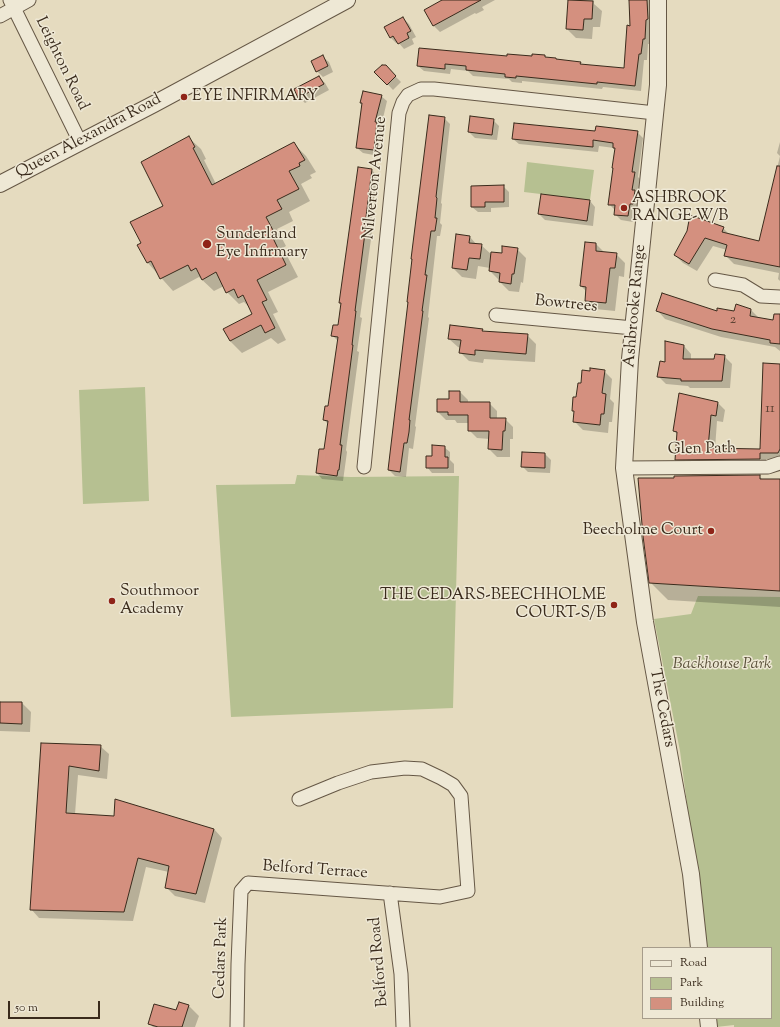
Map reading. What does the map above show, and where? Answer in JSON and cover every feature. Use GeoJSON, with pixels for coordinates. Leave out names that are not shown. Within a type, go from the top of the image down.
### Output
{"type":"FeatureCollection","features":[{"type":"Feature","properties":{"kind":"street"},"geometry":{"type":"LineString","coordinates":[[0,16],[12,4],[30,0]]}},
{"type":"Feature","properties":{"kind":"street","name":"Queen Alexandra Road"},"geometry":{"type":"LineString","coordinates":[[0,184],[347,0]]}},
{"type":"Feature","properties":{"kind":"street","name":"Ashbrooke Range"},"geometry":{"type":"LineString","coordinates":[[624,468],[630,360],[658,85],[658,0]]}},
{"type":"Feature","properties":{"kind":"street","name":"Leighton Road"},"geometry":{"type":"LineString","coordinates":[[12,4],[80,142]]}},
{"type":"Feature","properties":{"kind":"street","name":"Nilverton Avenue"},"geometry":{"type":"LineString","coordinates":[[364,467],[399,113],[403,102],[408,95],[421,89],[434,89],[655,113]]}},
{"type":"Feature","properties":{"kind":"street"},"geometry":{"type":"LineString","coordinates":[[716,280],[743,285],[761,296],[780,297]]}},
{"type":"Feature","properties":{"kind":"street","name":"Bowtrees"},"geometry":{"type":"LineString","coordinates":[[496,315],[633,328]]}},
{"type":"Feature","properties":{"kind":"street","name":"Glen Path"},"geometry":{"type":"LineString","coordinates":[[624,468],[768,467],[780,463]]}},
{"type":"Feature","properties":{"kind":"street","name":"The Cedars"},"geometry":{"type":"LineString","coordinates":[[624,468],[645,622],[691,874],[700,947]]}},
{"type":"Feature","properties":{"kind":"street"},"geometry":{"type":"LineString","coordinates":[[299,799],[338,783],[371,772],[405,768],[422,769],[452,784],[461,796],[468,891],[440,897],[390,893]]}},
{"type":"Feature","properties":{"kind":"street","name":"Belford Terrace"},"geometry":{"type":"LineString","coordinates":[[241,891],[248,883],[390,893]]}},
{"type":"Feature","properties":{"kind":"street","name":"Cedars Park"},"geometry":{"type":"LineString","coordinates":[[237,1027],[241,891]]}},
{"type":"Feature","properties":{"kind":"street","name":"Belford Road"},"geometry":{"type":"LineString","coordinates":[[390,893],[401,974],[403,1027]]}},
{"type":"Feature","properties":{"kind":"green space"},"geometry":{"type":"Polygon","coordinates":[[[527,162],[594,170],[590,200],[524,192],[527,162]]]}},
{"type":"Feature","properties":{"kind":"green space"},"geometry":{"type":"Polygon","coordinates":[[[145,387],[149,501],[83,504],[79,390],[145,387]]]}},
{"type":"Feature","properties":{"kind":"green space"},"geometry":{"type":"Polygon","coordinates":[[[297,475],[351,477],[459,476],[453,708],[231,717],[216,485],[295,484],[297,475]]]}},
{"type":"Feature","properties":{"kind":"green space","name":"Backhouse Park"},"geometry":{"type":"Polygon","coordinates":[[[698,596],[780,597],[780,1027],[734,1027],[734,1025],[716,1027],[715,1019],[772,1019],[772,947],[706,947],[680,751],[654,619],[691,614],[698,596]]]}},
{"type":"Feature","properties":{"kind":"building"},"geometry":{"type":"Polygon","coordinates":[[[442,0],[481,0],[433,26],[424,10],[442,0]]]}},
{"type":"Feature","properties":{"kind":"building"},"geometry":{"type":"Polygon","coordinates":[[[568,0],[593,1],[592,19],[584,19],[583,30],[566,29],[568,0]]]}},
{"type":"Feature","properties":{"kind":"building"},"geometry":{"type":"Polygon","coordinates":[[[629,0],[647,0],[648,19],[646,20],[645,39],[643,39],[641,54],[639,54],[635,86],[516,76],[516,78],[505,77],[505,74],[466,70],[466,66],[445,64],[445,69],[417,66],[419,48],[507,56],[507,54],[532,56],[532,54],[545,55],[545,57],[581,62],[580,64],[624,68],[627,25],[630,26],[629,0]]]}},
{"type":"Feature","properties":{"kind":"building"},"geometry":{"type":"Polygon","coordinates":[[[403,17],[411,31],[407,33],[409,38],[398,44],[393,36],[390,38],[384,27],[403,17]]]}},
{"type":"Feature","properties":{"kind":"building"},"geometry":{"type":"Polygon","coordinates":[[[323,55],[328,66],[316,72],[311,61],[323,55]]]}},
{"type":"Feature","properties":{"kind":"building"},"geometry":{"type":"Polygon","coordinates":[[[382,65],[386,65],[396,76],[387,85],[374,72],[382,65]]]}},
{"type":"Feature","properties":{"kind":"building"},"geometry":{"type":"Polygon","coordinates":[[[319,76],[324,84],[298,98],[294,89],[319,76]]]}},
{"type":"Feature","properties":{"kind":"building"},"geometry":{"type":"Polygon","coordinates":[[[363,91],[382,95],[375,122],[377,122],[374,150],[356,148],[362,103],[360,103],[363,91]]]}},
{"type":"Feature","properties":{"kind":"building"},"geometry":{"type":"Polygon","coordinates":[[[429,115],[445,117],[436,197],[435,218],[437,218],[435,231],[431,231],[425,275],[427,275],[423,311],[409,420],[409,432],[407,443],[404,443],[400,472],[388,470],[408,302],[411,259],[429,115]]]}},
{"type":"Feature","properties":{"kind":"building"},"geometry":{"type":"Polygon","coordinates":[[[470,116],[494,119],[492,135],[468,132],[470,116]]]}},
{"type":"Feature","properties":{"kind":"building"},"geometry":{"type":"Polygon","coordinates":[[[514,123],[595,131],[596,126],[638,131],[632,172],[635,172],[632,190],[635,190],[633,204],[630,204],[628,216],[614,215],[615,205],[608,205],[615,148],[613,148],[613,143],[593,140],[593,147],[512,139],[514,123]]]}},
{"type":"Feature","properties":{"kind":"building","name":"Sunderland Eye Infirmary"},"geometry":{"type":"Polygon","coordinates":[[[189,136],[195,147],[193,148],[212,185],[294,142],[305,160],[299,163],[300,166],[289,171],[299,189],[277,200],[282,209],[266,217],[275,234],[272,236],[286,265],[257,280],[267,300],[262,302],[275,328],[265,333],[261,325],[230,341],[223,329],[252,314],[243,295],[238,298],[234,289],[226,293],[216,272],[202,280],[196,268],[191,271],[188,265],[160,279],[151,261],[147,263],[137,245],[141,243],[130,222],[163,206],[141,162],[189,136]]]}},
{"type":"Feature","properties":{"kind":"building"},"geometry":{"type":"Polygon","coordinates":[[[777,166],[780,166],[780,267],[724,256],[727,245],[705,238],[689,264],[674,255],[687,231],[690,215],[724,227],[722,232],[759,241],[777,166]]]}},
{"type":"Feature","properties":{"kind":"building"},"geometry":{"type":"Polygon","coordinates":[[[358,167],[372,169],[355,311],[353,345],[340,445],[342,445],[337,476],[316,473],[319,449],[324,449],[328,421],[323,420],[325,406],[328,406],[338,337],[331,336],[333,325],[338,325],[341,303],[339,303],[358,167]]]}},
{"type":"Feature","properties":{"kind":"building"},"geometry":{"type":"Polygon","coordinates":[[[504,185],[504,202],[485,202],[485,207],[471,207],[471,186],[504,185]]]}},
{"type":"Feature","properties":{"kind":"building"},"geometry":{"type":"Polygon","coordinates":[[[541,194],[590,200],[587,221],[538,214],[541,194]]]}},
{"type":"Feature","properties":{"kind":"building"},"geometry":{"type":"Polygon","coordinates":[[[456,234],[470,236],[469,243],[482,244],[480,259],[469,258],[467,270],[452,268],[456,234]]]}},
{"type":"Feature","properties":{"kind":"building"},"geometry":{"type":"Polygon","coordinates":[[[585,242],[596,243],[596,251],[617,253],[615,268],[610,268],[606,303],[585,301],[586,287],[580,286],[585,242]]]}},
{"type":"Feature","properties":{"kind":"building"},"geometry":{"type":"Polygon","coordinates":[[[502,246],[518,248],[511,284],[499,282],[500,273],[489,271],[491,252],[502,253],[502,246]]]}},
{"type":"Feature","properties":{"kind":"building"},"geometry":{"type":"Polygon","coordinates":[[[662,293],[717,311],[717,308],[734,311],[736,304],[751,309],[750,316],[773,320],[774,314],[780,314],[780,344],[770,343],[770,340],[712,329],[656,311],[662,293]]]}},
{"type":"Feature","properties":{"kind":"building"},"geometry":{"type":"Polygon","coordinates":[[[450,325],[483,329],[482,331],[528,334],[526,354],[475,350],[475,355],[459,353],[461,340],[448,339],[450,325]]]}},
{"type":"Feature","properties":{"kind":"building"},"geometry":{"type":"Polygon","coordinates":[[[665,341],[684,345],[683,359],[714,359],[715,354],[725,355],[722,381],[681,381],[681,379],[657,377],[660,361],[665,362],[665,341]]]}},
{"type":"Feature","properties":{"kind":"building"},"geometry":{"type":"Polygon","coordinates":[[[763,363],[780,364],[780,449],[778,453],[760,453],[760,459],[675,460],[677,432],[673,431],[679,393],[718,402],[716,416],[711,415],[708,448],[760,449],[763,363]]]}},
{"type":"Feature","properties":{"kind":"building"},"geometry":{"type":"Polygon","coordinates":[[[590,368],[605,370],[602,393],[606,394],[604,414],[601,414],[600,425],[573,422],[573,397],[576,397],[578,383],[581,383],[582,370],[590,371],[590,368]]]}},
{"type":"Feature","properties":{"kind":"building"},"geometry":{"type":"Polygon","coordinates":[[[449,391],[460,391],[460,402],[490,402],[490,418],[506,418],[505,431],[503,431],[502,450],[488,449],[489,431],[468,431],[468,415],[448,415],[448,412],[437,412],[437,399],[449,399],[449,391]]]}},
{"type":"Feature","properties":{"kind":"building"},"geometry":{"type":"Polygon","coordinates":[[[432,445],[445,446],[445,457],[448,457],[448,468],[426,468],[426,456],[432,456],[432,445]]]}},
{"type":"Feature","properties":{"kind":"building"},"geometry":{"type":"Polygon","coordinates":[[[522,452],[545,453],[545,468],[521,467],[522,452]]]}},
{"type":"Feature","properties":{"kind":"building","name":"Beecholme Court"},"geometry":{"type":"Polygon","coordinates":[[[760,475],[760,479],[780,479],[780,591],[649,583],[638,478],[760,475]]]}},
{"type":"Feature","properties":{"kind":"building"},"geometry":{"type":"Polygon","coordinates":[[[0,702],[22,702],[22,724],[0,723],[0,702]]]}},
{"type":"Feature","properties":{"kind":"building"},"geometry":{"type":"Polygon","coordinates":[[[41,743],[101,745],[99,771],[69,766],[66,813],[114,816],[115,799],[214,829],[196,894],[165,888],[169,866],[138,858],[124,912],[30,910],[41,743]]]}},
{"type":"Feature","properties":{"kind":"building"},"geometry":{"type":"Polygon","coordinates":[[[179,1002],[189,1005],[182,1027],[158,1027],[148,1024],[154,1004],[176,1010],[179,1002]]]}},
{"type":"Feature","properties":{"kind":"place","name":"EYE INFIRMARY"},"geometry":{"type":"Point","coordinates":[184,97]}},
{"type":"Feature","properties":{"kind":"place","name":"ASHBROOK RANGE-W/B"},"geometry":{"type":"Point","coordinates":[624,208]}},
{"type":"Feature","properties":{"kind":"place","name":"Sunderland Eye Infirmary"},"geometry":{"type":"Point","coordinates":[207,244]}},
{"type":"Feature","properties":{"kind":"place","name":"Beecholme Court"},"geometry":{"type":"Point","coordinates":[711,531]}},
{"type":"Feature","properties":{"kind":"place","name":"Southmoor Academy"},"geometry":{"type":"Point","coordinates":[112,601]}},
{"type":"Feature","properties":{"kind":"place","name":"THE CEDARS-BEECHHOLME COURT-S/B"},"geometry":{"type":"Point","coordinates":[614,605]}}]}
